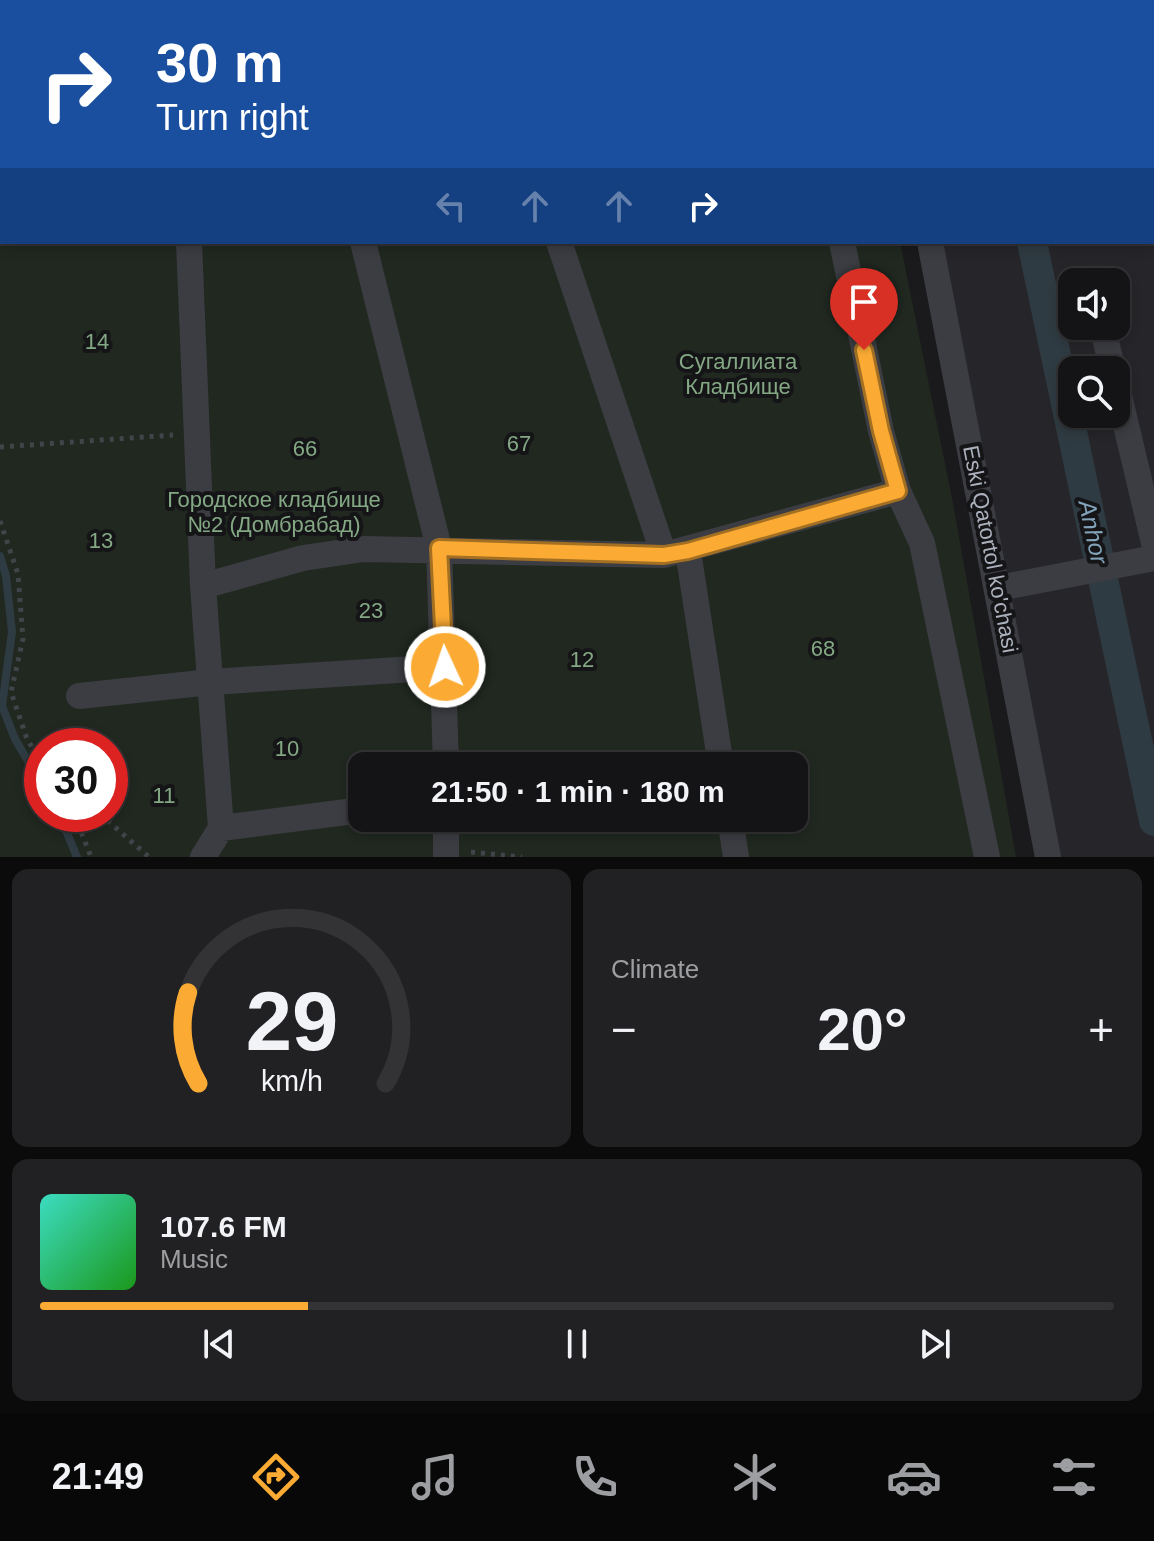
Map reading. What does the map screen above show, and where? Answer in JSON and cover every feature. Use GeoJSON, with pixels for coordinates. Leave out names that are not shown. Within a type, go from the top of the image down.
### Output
{"type":"FeatureCollection","features":[{"type":"Feature","properties":{"kind":"street"},"geometry":{"type":"LineString","coordinates":[[189,244],[203,586],[221,828],[203,857]]}},
{"type":"Feature","properties":{"kind":"street"},"geometry":{"type":"LineString","coordinates":[[363,244],[439,548],[446,752]]}},
{"type":"Feature","properties":{"kind":"street"},"geometry":{"type":"LineString","coordinates":[[560,244],[676,553],[718,752]]}},
{"type":"Feature","properties":{"kind":"street"},"geometry":{"type":"LineString","coordinates":[[842,244],[881,431],[898,491],[922,543],[987,857]]}},
{"type":"Feature","properties":{"kind":"street","name":"Eski Qatortol ko'chasi"},"geometry":{"type":"LineString","coordinates":[[930,244],[999,588],[1048,857]]}},
{"type":"Feature","properties":{"kind":"street"},"geometry":{"type":"LineString","coordinates":[[1127,428],[1154,543]]}},
{"type":"Feature","properties":{"kind":"street"},"geometry":{"type":"LineString","coordinates":[[203,586],[334,553],[364,549],[676,553],[898,491]]}},
{"type":"Feature","properties":{"kind":"street"},"geometry":{"type":"LineString","coordinates":[[999,588],[1154,558]]}},
{"type":"Feature","properties":{"kind":"street"},"geometry":{"type":"LineString","coordinates":[[79,696],[211,682],[445,667]]}},
{"type":"Feature","properties":{"kind":"street"},"geometry":{"type":"LineString","coordinates":[[221,828],[348,812]]}},
{"type":"Feature","properties":{"kind":"street"},"geometry":{"type":"LineString","coordinates":[[446,832],[446,857]]}},
{"type":"Feature","properties":{"kind":"street"},"geometry":{"type":"LineString","coordinates":[[732,832],[736,857]]}},
{"type":"Feature","properties":{"kind":"path"},"geometry":{"type":"LineString","coordinates":[[0,447],[198,433]]}},
{"type":"Feature","properties":{"kind":"path"},"geometry":{"type":"LineString","coordinates":[[0,521],[18,574],[23,639],[11,692],[24,730]]}},
{"type":"Feature","properties":{"kind":"path"},"geometry":{"type":"LineString","coordinates":[[81,832],[91,857]]}},
{"type":"Feature","properties":{"kind":"path"},"geometry":{"type":"LineString","coordinates":[[121,832],[149,857]]}},
{"type":"Feature","properties":{"kind":"path"},"geometry":{"type":"LineString","coordinates":[[482,852],[522,857]]}},
{"type":"Feature","properties":{"kind":"shaded area"},"geometry":{"type":"Polygon","coordinates":[[[930,244],[1154,244],[1154,857],[1048,857],[930,244]]]}},
{"type":"Feature","properties":{"kind":"green space","name":"Городское кладбище №2 (Домбрабад)"},"geometry":{"type":"Polygon","coordinates":[[[0,244],[900,244],[953,503],[1016,857],[0,857],[0,244]]]}},
{"type":"Feature","properties":{"kind":"waterway","name":"Anhor"},"geometry":{"type":"LineString","coordinates":[[1032,244],[1154,821]]}},
{"type":"Feature","properties":{"kind":"waterway"},"geometry":{"type":"LineString","coordinates":[[0,556],[6,576],[12,632],[2,706],[24,754]]}},
{"type":"Feature","properties":{"kind":"waterway"},"geometry":{"type":"LineString","coordinates":[[67,832],[77,857]]}},
{"type":"Feature","properties":{"kind":"route"},"geometry":{"type":"LineString","coordinates":[[445,667],[439,548],[664,555],[688,551],[898,491],[881,431],[864,350]]}},
{"type":"Feature","properties":{"kind":"park label","name":"14"},"geometry":{"type":"Point","coordinates":[97,341]}},
{"type":"Feature","properties":{"kind":"park label","name":"Сугаллиата Кладбище"},"geometry":{"type":"Point","coordinates":[738,374]}},
{"type":"Feature","properties":{"kind":"park label","name":"67"},"geometry":{"type":"Point","coordinates":[519,443]}},
{"type":"Feature","properties":{"kind":"park label","name":"66"},"geometry":{"type":"Point","coordinates":[305,448]}},
{"type":"Feature","properties":{"kind":"park label","name":"13"},"geometry":{"type":"Point","coordinates":[101,540]}},
{"type":"Feature","properties":{"kind":"park label","name":"23"},"geometry":{"type":"Point","coordinates":[371,610]}},
{"type":"Feature","properties":{"kind":"park label","name":"68"},"geometry":{"type":"Point","coordinates":[823,648]}},
{"type":"Feature","properties":{"kind":"park label","name":"12"},"geometry":{"type":"Point","coordinates":[582,659]}},
{"type":"Feature","properties":{"kind":"park label","name":"10"},"geometry":{"type":"Point","coordinates":[287,748]}},
{"type":"Feature","properties":{"kind":"park label","name":"11"},"geometry":{"type":"Point","coordinates":[164,795]}}]}
